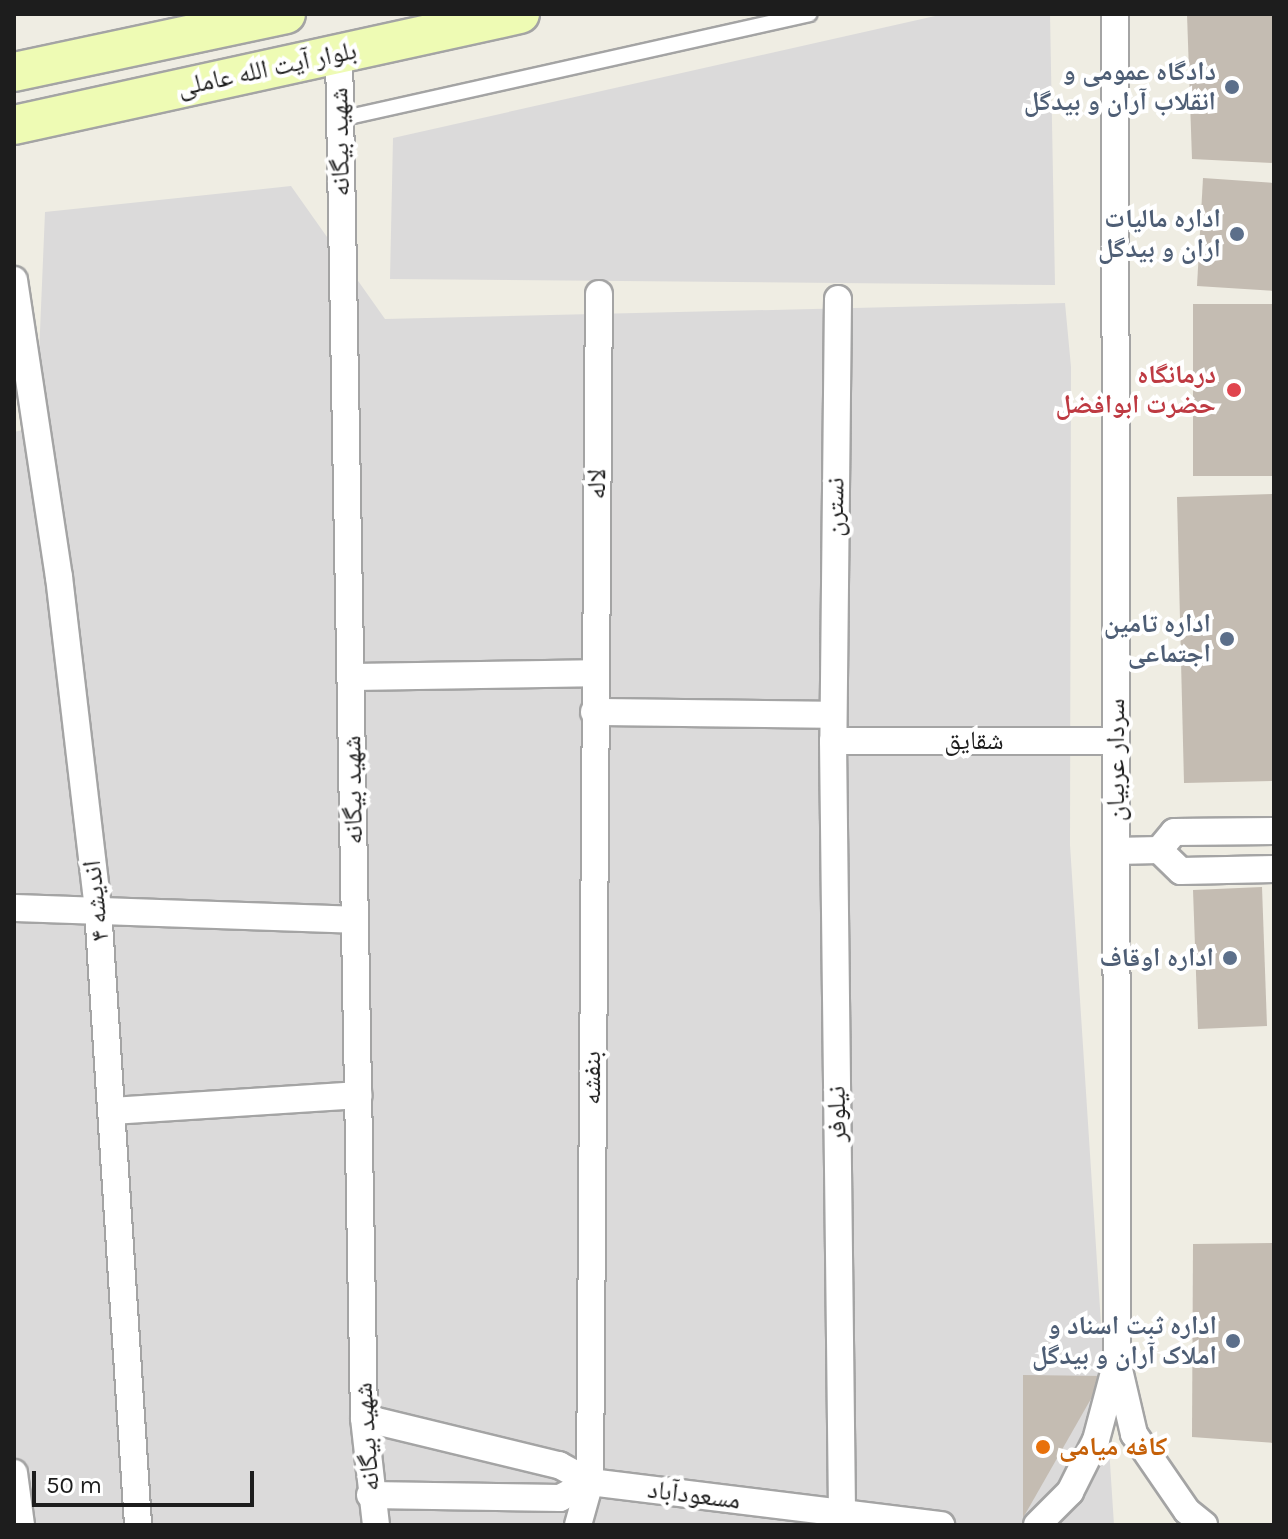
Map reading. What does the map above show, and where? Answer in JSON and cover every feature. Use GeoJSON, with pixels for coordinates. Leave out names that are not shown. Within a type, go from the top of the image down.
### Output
{"type":"FeatureCollection","features":[{"type":"Feature","properties":{"kind":"main road","name":"بلوار آیت‌ الله عاملی"},"geometry":{"type":"LineString","coordinates":[[14,72],[286,14]]}},
{"type":"Feature","properties":{"kind":"main road","name":"بلوار آیت‌ الله عاملی"},"geometry":{"type":"LineString","coordinates":[[14,125],[520,14]]}},
{"type":"Feature","properties":{"kind":"street","name":"سردار عربیان"},"geometry":{"type":"LineString","coordinates":[[1115,14],[1117,1361]]}},
{"type":"Feature","properties":{"kind":"street","name":"شهید بیگانه"},"geometry":{"type":"LineString","coordinates":[[339,54],[364,1418],[370,1495],[376,1525]]}},
{"type":"Feature","properties":{"kind":"street","name":"اندیشه ۴"},"geometry":{"type":"LineString","coordinates":[[14,280],[22,392],[98,909],[138,1525]]}},
{"type":"Feature","properties":{"kind":"street","name":"لاله"},"geometry":{"type":"LineString","coordinates":[[595,673],[599,294]]}},
{"type":"Feature","properties":{"kind":"street","name":"نسترن"},"geometry":{"type":"LineString","coordinates":[[833,715],[838,299]]}},
{"type":"Feature","properties":{"kind":"street"},"geometry":{"type":"LineString","coordinates":[[351,677],[595,673]]}},
{"type":"Feature","properties":{"kind":"street","name":"بنفشه"},"geometry":{"type":"LineString","coordinates":[[578,1525],[590,1482],[595,673]]}},
{"type":"Feature","properties":{"kind":"street"},"geometry":{"type":"LineString","coordinates":[[594,712],[833,715]]}},
{"type":"Feature","properties":{"kind":"street","name":"نیلوفر"},"geometry":{"type":"LineString","coordinates":[[833,715],[842,1513]]}},
{"type":"Feature","properties":{"kind":"street","name":"شقایق"},"geometry":{"type":"LineString","coordinates":[[833,741],[1116,741]]}},
{"type":"Feature","properties":{"kind":"street"},"geometry":{"type":"LineString","coordinates":[[1159,850],[1174,832],[1274,831]]}},
{"type":"Feature","properties":{"kind":"street"},"geometry":{"type":"LineString","coordinates":[[1116,851],[1159,850],[1181,871],[1274,869]]}},
{"type":"Feature","properties":{"kind":"street"},"geometry":{"type":"LineString","coordinates":[[14,908],[355,920]]}},
{"type":"Feature","properties":{"kind":"street"},"geometry":{"type":"LineString","coordinates":[[113,1111],[358,1095]]}},
{"type":"Feature","properties":{"kind":"street"},"geometry":{"type":"LineString","coordinates":[[1037,1525],[1070,1492],[1096,1440],[1117,1361]]}},
{"type":"Feature","properties":{"kind":"street"},"geometry":{"type":"LineString","coordinates":[[1117,1361],[1134,1434],[1187,1511],[1204,1525]]}},
{"type":"Feature","properties":{"kind":"street","name":"مسعودآباد"},"geometry":{"type":"LineString","coordinates":[[364,1418],[559,1465],[590,1482],[804,1517],[842,1513],[941,1525]]}},
{"type":"Feature","properties":{"kind":"street"},"geometry":{"type":"LineString","coordinates":[[14,1473],[21,1525]]}},
{"type":"Feature","properties":{"kind":"street"},"geometry":{"type":"LineString","coordinates":[[370,1495],[560,1498],[590,1482]]}},
{"type":"Feature","properties":{"kind":"lane"},"geometry":{"type":"LineString","coordinates":[[340,119],[809,14]]}},
{"type":"Feature","properties":{"kind":"shaded area"},"geometry":{"type":"Polygon","coordinates":[[[944,14],[1050,14],[1055,285],[390,279],[393,138],[944,14]]]}},
{"type":"Feature","properties":{"kind":"shaded area"},"geometry":{"type":"Polygon","coordinates":[[[291,186],[385,319],[1065,303],[1071,367],[1070,845],[1114,1525],[14,1525],[14,432],[36,427],[45,212],[291,186]]]}},
{"type":"Feature","properties":{"kind":"building","name":"دادگاه عمومی و انقلاب آران و بیدگل"},"geometry":{"type":"Polygon","coordinates":[[[1187,14],[1274,14],[1274,163],[1192,159],[1187,14]]]}},
{"type":"Feature","properties":{"kind":"building","name":"اداره مالیات اران و بیدگل"},"geometry":{"type":"Polygon","coordinates":[[[1203,178],[1274,183],[1274,291],[1197,286],[1203,178]]]}},
{"type":"Feature","properties":{"kind":"building","name":"درمانگاه حضرت ابوافضل"},"geometry":{"type":"Polygon","coordinates":[[[1193,304],[1274,304],[1274,476],[1193,476],[1193,304]]]}},
{"type":"Feature","properties":{"kind":"building","name":"اداره تامین اجتماعی"},"geometry":{"type":"Polygon","coordinates":[[[1274,494],[1274,781],[1184,783],[1177,497],[1274,494]]]}},
{"type":"Feature","properties":{"kind":"building","name":"اداره اوقاف"},"geometry":{"type":"Polygon","coordinates":[[[1262,887],[1267,1026],[1198,1029],[1193,890],[1262,887]]]}},
{"type":"Feature","properties":{"kind":"building","name":"اداره ثبت اسناد و املاک آران و بیدگل"},"geometry":{"type":"Polygon","coordinates":[[[1274,1243],[1274,1443],[1192,1437],[1193,1244],[1274,1243]]]}},
{"type":"Feature","properties":{"kind":"building","name":"کافه میامی"},"geometry":{"type":"Polygon","coordinates":[[[1023,1375],[1104,1376],[1023,1518],[1023,1375]]]}},
{"type":"Feature","properties":{"kind":"place","name":"دادگاه عمومی و انقلاب آران و بیدگل"},"geometry":{"type":"Point","coordinates":[1232,87]}},
{"type":"Feature","properties":{"kind":"place","name":"اداره مالیات اران و بیدگل"},"geometry":{"type":"Point","coordinates":[1237,234]}},
{"type":"Feature","properties":{"kind":"place","name":"درمانگاه حضرت ابوافضل"},"geometry":{"type":"Point","coordinates":[1234,390]}},
{"type":"Feature","properties":{"kind":"place","name":"اداره تامین اجتماعی"},"geometry":{"type":"Point","coordinates":[1227,639]}},
{"type":"Feature","properties":{"kind":"place","name":"اداره اوقاف"},"geometry":{"type":"Point","coordinates":[1230,958]}},
{"type":"Feature","properties":{"kind":"place","name":"اداره ثبت اسناد و املاک آران و بیدگل"},"geometry":{"type":"Point","coordinates":[1233,1341]}},
{"type":"Feature","properties":{"kind":"place","name":"کافه میامی"},"geometry":{"type":"Point","coordinates":[1043,1447]}}]}
